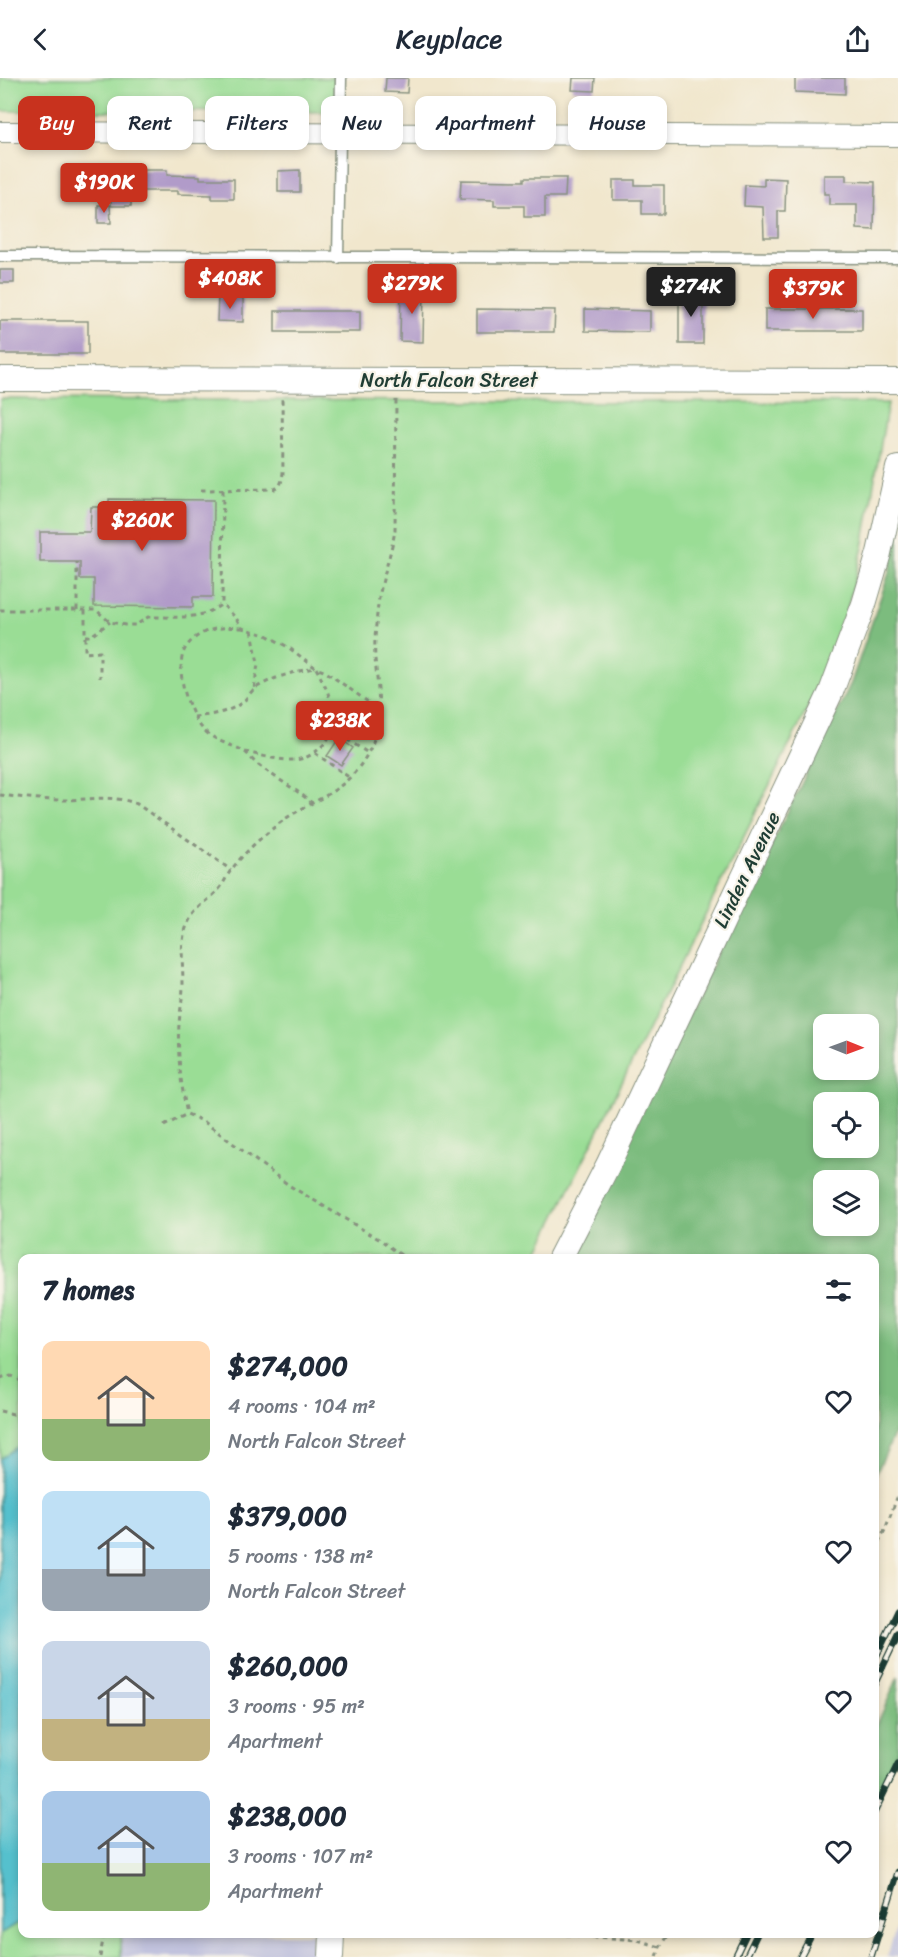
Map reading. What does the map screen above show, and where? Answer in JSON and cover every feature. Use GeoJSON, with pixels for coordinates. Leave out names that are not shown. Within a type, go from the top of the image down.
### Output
{"type":"FeatureCollection","features":[{"type":"Feature","properties":{"kind":"street"},"geometry":{"type":"LineString","coordinates":[[0,132],[321,135]]}},
{"type":"Feature","properties":{"kind":"street"},"geometry":{"type":"LineString","coordinates":[[403,135],[898,136]]}},
{"type":"Feature","properties":{"kind":"street","name":"North Falcon Street"},"geometry":{"type":"LineString","coordinates":[[0,379],[898,381]]}},
{"type":"Feature","properties":{"kind":"street","name":"Linden Avenue"},"geometry":{"type":"LineString","coordinates":[[562,1254],[608,1164],[831,692],[864,604],[879,553],[898,468]]}},
{"type":"Feature","properties":{"kind":"street"},"geometry":{"type":"LineString","coordinates":[[331,1957],[332,1938]]}},
{"type":"Feature","properties":{"kind":"lane"},"geometry":{"type":"LineString","coordinates":[[341,78],[341,96]]}},
{"type":"Feature","properties":{"kind":"lane"},"geometry":{"type":"LineString","coordinates":[[338,258],[341,150]]}},
{"type":"Feature","properties":{"kind":"lane"},"geometry":{"type":"LineString","coordinates":[[0,256],[898,258]]}},
{"type":"Feature","properties":{"kind":"path"},"geometry":{"type":"LineString","coordinates":[[201,490],[275,489],[279,487],[283,472],[282,399]]}},
{"type":"Feature","properties":{"kind":"path"},"geometry":{"type":"LineString","coordinates":[[187,1114],[178,1050],[183,984],[182,950],[189,920],[221,887],[231,870],[263,836],[296,812],[339,788],[350,778],[368,753],[377,723],[379,683],[375,658],[375,635],[378,603],[395,530],[396,400]]}},
{"type":"Feature","properties":{"kind":"path"},"geometry":{"type":"LineString","coordinates":[[224,490],[222,603],[242,628]]}},
{"type":"Feature","properties":{"kind":"path"},"geometry":{"type":"LineString","coordinates":[[77,562],[77,610]]}},
{"type":"Feature","properties":{"kind":"path"},"geometry":{"type":"LineString","coordinates":[[0,610],[96,610],[110,622],[136,625],[148,617],[195,617],[212,611],[222,603]]}},
{"type":"Feature","properties":{"kind":"path"},"geometry":{"type":"LineString","coordinates":[[85,610],[85,652],[100,652],[100,678]]}},
{"type":"Feature","properties":{"kind":"path"},"geometry":{"type":"LineString","coordinates":[[85,636],[91,636],[110,622]]}},
{"type":"Feature","properties":{"kind":"path"},"geometry":{"type":"LineString","coordinates":[[316,668],[333,706],[332,730],[326,743],[315,753],[295,760],[245,752],[215,738],[202,729],[187,699],[181,664],[184,651],[203,632],[230,627],[252,630],[288,647],[316,668],[326,672],[371,704],[379,707]]}},
{"type":"Feature","properties":{"kind":"path"},"geometry":{"type":"LineString","coordinates":[[194,717],[229,710],[248,698],[254,689],[258,664],[252,630]]}},
{"type":"Feature","properties":{"kind":"path"},"geometry":{"type":"LineString","coordinates":[[254,689],[286,674],[316,668]]}},
{"type":"Feature","properties":{"kind":"path"},"geometry":{"type":"LineString","coordinates":[[332,730],[368,753]]}},
{"type":"Feature","properties":{"kind":"path"},"geometry":{"type":"LineString","coordinates":[[245,752],[255,762],[313,804]]}},
{"type":"Feature","properties":{"kind":"path"},"geometry":{"type":"LineString","coordinates":[[315,753],[350,778]]}},
{"type":"Feature","properties":{"kind":"path"},"geometry":{"type":"LineString","coordinates":[[0,795],[61,800],[115,798],[127,800],[137,804],[231,870]]}},
{"type":"Feature","properties":{"kind":"path"},"geometry":{"type":"LineString","coordinates":[[164,1126],[187,1114]]}},
{"type":"Feature","properties":{"kind":"path"},"geometry":{"type":"LineString","coordinates":[[187,1114],[203,1121],[290,1186],[399,1254]]}},
{"type":"Feature","properties":{"kind":"path"},"geometry":{"type":"LineString","coordinates":[[0,1379],[11,1376],[18,1379]]}},
{"type":"Feature","properties":{"kind":"path"},"geometry":{"type":"LineString","coordinates":[[0,1411],[13,1414],[18,1411]]}},
{"type":"Feature","properties":{"kind":"path"},"geometry":{"type":"LineString","coordinates":[[879,1541],[898,1495]]}},
{"type":"Feature","properties":{"kind":"path"},"geometry":{"type":"LineString","coordinates":[[100,1957],[103,1938]]}},
{"type":"Feature","properties":{"kind":"path"},"geometry":{"type":"LineString","coordinates":[[611,1938],[638,1940],[660,1947]]}},
{"type":"Feature","properties":{"kind":"path"},"geometry":{"type":"LineString","coordinates":[[657,1957],[666,1938]]}},
{"type":"Feature","properties":{"kind":"shaded area"},"geometry":{"type":"Polygon","coordinates":[[[898,1922],[898,1957],[887,1957],[898,1922]]]}},
{"type":"Feature","properties":{"kind":"shaded area"},"geometry":{"type":"Polygon","coordinates":[[[121,1938],[312,1938],[312,1957],[121,1957],[121,1938]]]}},
{"type":"Feature","properties":{"kind":"green space"},"geometry":{"type":"Polygon","coordinates":[[[0,78],[338,78],[337,96],[321,96],[321,112],[309,112],[309,96],[205,96],[205,112],[193,112],[193,96],[107,96],[107,111],[95,111],[95,96],[18,96],[18,111],[0,111],[0,78]]]}},
{"type":"Feature","properties":{"kind":"green space"},"geometry":{"type":"Polygon","coordinates":[[[0,399],[888,403],[863,547],[842,629],[823,677],[537,1254],[18,1254],[18,1938],[121,1938],[121,1957],[0,1957],[0,399]]]}},
{"type":"Feature","properties":{"kind":"green space"},"geometry":{"type":"Polygon","coordinates":[[[898,522],[898,1426],[879,1467],[879,1254],[570,1254],[851,683],[890,570],[898,522]]]}},
{"type":"Feature","properties":{"kind":"green space"},"geometry":{"type":"Polygon","coordinates":[[[898,1677],[898,1750],[879,1790],[879,1720],[898,1677]]]}},
{"type":"Feature","properties":{"kind":"water"},"geometry":{"type":"Polygon","coordinates":[[[18,1446],[18,1923],[0,1934],[0,1459],[18,1446]]]}},
{"type":"Feature","properties":{"kind":"building"},"geometry":{"type":"Polygon","coordinates":[[[386,78],[408,78],[407,93],[385,92],[386,78]]]}},
{"type":"Feature","properties":{"kind":"building"},"geometry":{"type":"Polygon","coordinates":[[[573,78],[595,78],[594,91],[572,90],[573,78]]]}},
{"type":"Feature","properties":{"kind":"building"},"geometry":{"type":"Polygon","coordinates":[[[795,78],[845,78],[845,94],[795,92],[795,78]]]}},
{"type":"Feature","properties":{"kind":"building"},"geometry":{"type":"Polygon","coordinates":[[[111,170],[167,170],[167,175],[200,176],[200,179],[234,179],[234,199],[212,199],[212,195],[178,194],[178,191],[131,191],[131,206],[111,206],[111,170]]]}},
{"type":"Feature","properties":{"kind":"building"},"geometry":{"type":"Polygon","coordinates":[[[300,170],[300,192],[278,192],[278,171],[300,170]]]}},
{"type":"Feature","properties":{"kind":"building"},"geometry":{"type":"Polygon","coordinates":[[[824,175],[846,175],[846,181],[875,182],[874,230],[857,229],[857,205],[829,205],[829,194],[824,194],[824,175]]]}},
{"type":"Feature","properties":{"kind":"building"},"geometry":{"type":"Polygon","coordinates":[[[524,178],[566,178],[565,197],[545,197],[545,217],[524,217],[524,206],[494,206],[494,200],[460,199],[461,180],[524,181],[524,178]]]}},
{"type":"Feature","properties":{"kind":"building"},"geometry":{"type":"Polygon","coordinates":[[[764,178],[786,179],[785,211],[778,211],[778,237],[764,237],[763,207],[744,206],[745,185],[764,186],[764,178]]]}},
{"type":"Feature","properties":{"kind":"building"},"geometry":{"type":"Polygon","coordinates":[[[613,180],[635,180],[635,185],[664,185],[664,214],[642,214],[642,200],[613,200],[613,180]]]}},
{"type":"Feature","properties":{"kind":"building"},"geometry":{"type":"Polygon","coordinates":[[[98,205],[110,205],[111,223],[98,223],[98,205]]]}},
{"type":"Feature","properties":{"kind":"building"},"geometry":{"type":"Polygon","coordinates":[[[0,270],[14,270],[14,283],[0,283],[0,270]]]}},
{"type":"Feature","properties":{"kind":"building"},"geometry":{"type":"Polygon","coordinates":[[[401,289],[424,289],[423,342],[400,341],[401,289]]]}},
{"type":"Feature","properties":{"kind":"building"},"geometry":{"type":"Polygon","coordinates":[[[679,291],[703,291],[703,344],[679,344],[679,291]]]}},
{"type":"Feature","properties":{"kind":"building"},"geometry":{"type":"Polygon","coordinates":[[[218,297],[243,298],[243,322],[217,321],[218,297]]]}},
{"type":"Feature","properties":{"kind":"building"},"geometry":{"type":"Polygon","coordinates":[[[477,309],[555,310],[554,332],[477,332],[477,309]]]}},
{"type":"Feature","properties":{"kind":"building"},"geometry":{"type":"Polygon","coordinates":[[[585,309],[650,311],[650,332],[585,331],[585,309]]]}},
{"type":"Feature","properties":{"kind":"building"},"geometry":{"type":"Polygon","coordinates":[[[765,309],[862,309],[862,331],[765,331],[765,309]]]}},
{"type":"Feature","properties":{"kind":"building"},"geometry":{"type":"Polygon","coordinates":[[[275,311],[360,311],[360,332],[275,332],[275,311]]]}},
{"type":"Feature","properties":{"kind":"building"},"geometry":{"type":"Polygon","coordinates":[[[0,321],[88,321],[88,354],[0,354],[0,321]]]}},
{"type":"Feature","properties":{"kind":"building"},"geometry":{"type":"Polygon","coordinates":[[[109,499],[214,500],[213,597],[193,597],[193,607],[94,606],[94,579],[80,579],[80,562],[40,562],[40,532],[90,532],[91,507],[109,507],[109,499]]]}},
{"type":"Feature","properties":{"kind":"building"},"geometry":{"type":"Polygon","coordinates":[[[339,738],[353,748],[341,765],[327,756],[339,738]]]}},
{"type":"Feature","properties":{"kind":"railway"},"geometry":{"type":"LineString","coordinates":[[879,1651],[898,1611]]}},
{"type":"Feature","properties":{"kind":"railway"},"geometry":{"type":"LineString","coordinates":[[879,1675],[898,1635]]}},
{"type":"Feature","properties":{"kind":"railway"},"geometry":{"type":"LineString","coordinates":[[879,1803],[898,1764]]}},
{"type":"Feature","properties":{"kind":"railway"},"geometry":{"type":"LineString","coordinates":[[879,1932],[898,1872]]}},
{"type":"Feature","properties":{"kind":"railway"},"geometry":{"type":"LineString","coordinates":[[735,1957],[744,1938]]}},
{"type":"Feature","properties":{"kind":"railway"},"geometry":{"type":"LineString","coordinates":[[746,1957],[755,1938]]}},
{"type":"Feature","properties":{"kind":"railway"},"geometry":{"type":"LineString","coordinates":[[800,1957],[810,1938]]}},
{"type":"Feature","properties":{"kind":"railway"},"geometry":{"type":"LineString","coordinates":[[871,1957],[877,1938]]}}]}
